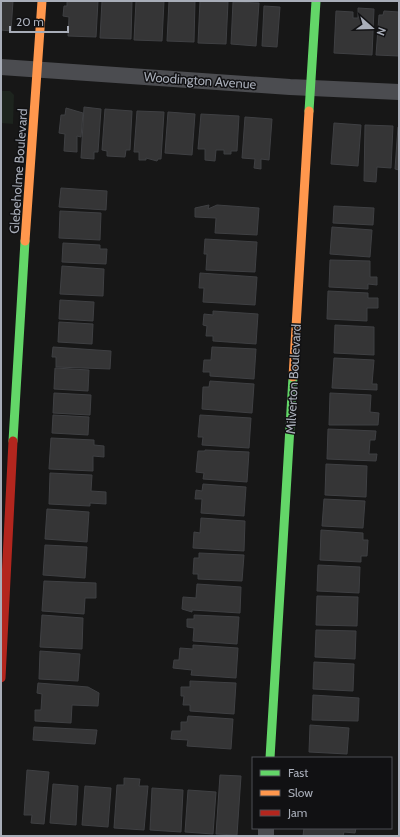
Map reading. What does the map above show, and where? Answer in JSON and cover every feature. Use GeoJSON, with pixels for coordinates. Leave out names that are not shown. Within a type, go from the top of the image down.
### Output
{"type":"FeatureCollection","features":[{"type":"Feature","properties":{"kind":"street","name":"Glebeholme Boulevard"},"geometry":{"type":"LineString","coordinates":[[1,678],[16,376],[42,1]]}},
{"type":"Feature","properties":{"kind":"street","name":"Milverton Boulevard"},"geometry":{"type":"LineString","coordinates":[[270,757],[316,1]]}},
{"type":"Feature","properties":{"kind":"street","name":"Woodington Avenue"},"geometry":{"type":"LineString","coordinates":[[1,67],[310,88],[399,92]]}},
{"type":"Feature","properties":{"kind":"shaded area"},"geometry":{"type":"Polygon","coordinates":[[[1,91],[10,91],[14,95],[13,124],[1,123],[1,91]]]}},
{"type":"Feature","properties":{"kind":"building"},"geometry":{"type":"Polygon","coordinates":[[[1,1],[13,1],[11,31],[1,30],[1,1]]]}},
{"type":"Feature","properties":{"kind":"building"},"geometry":{"type":"Polygon","coordinates":[[[67,1],[98,1],[96,37],[68,36],[69,17],[63,16],[64,6],[67,6],[67,1]]]}},
{"type":"Feature","properties":{"kind":"building"},"geometry":{"type":"Polygon","coordinates":[[[102,1],[132,1],[131,39],[100,38],[102,1]]]}},
{"type":"Feature","properties":{"kind":"building"},"geometry":{"type":"Polygon","coordinates":[[[136,1],[164,1],[162,41],[134,40],[136,1]]]}},
{"type":"Feature","properties":{"kind":"building"},"geometry":{"type":"Polygon","coordinates":[[[169,1],[195,1],[194,42],[167,41],[169,1]]]}},
{"type":"Feature","properties":{"kind":"building"},"geometry":{"type":"Polygon","coordinates":[[[200,1],[228,2],[226,44],[198,43],[200,1]]]}},
{"type":"Feature","properties":{"kind":"building"},"geometry":{"type":"Polygon","coordinates":[[[233,2],[259,3],[256,46],[231,44],[233,2]]]}},
{"type":"Feature","properties":{"kind":"building"},"geometry":{"type":"Polygon","coordinates":[[[264,6],[280,7],[277,47],[262,46],[264,6]]]}},
{"type":"Feature","properties":{"kind":"building"},"geometry":{"type":"Polygon","coordinates":[[[358,8],[374,9],[372,55],[334,53],[336,11],[353,12],[353,18],[358,18],[358,8]]]}},
{"type":"Feature","properties":{"kind":"building"},"geometry":{"type":"Polygon","coordinates":[[[384,11],[399,12],[399,56],[376,55],[379,15],[383,15],[384,11]]]}},
{"type":"Feature","properties":{"kind":"building"},"geometry":{"type":"Polygon","coordinates":[[[84,107],[101,109],[98,152],[94,152],[94,159],[81,158],[84,107]]]}},
{"type":"Feature","properties":{"kind":"building"},"geometry":{"type":"Polygon","coordinates":[[[66,108],[83,113],[81,137],[77,136],[77,152],[64,151],[65,134],[59,133],[61,115],[65,115],[66,108]]]}},
{"type":"Feature","properties":{"kind":"building"},"geometry":{"type":"Polygon","coordinates":[[[105,109],[132,111],[130,150],[126,150],[125,157],[107,156],[107,151],[102,150],[105,109]]]}},
{"type":"Feature","properties":{"kind":"building"},"geometry":{"type":"Polygon","coordinates":[[[137,111],[164,112],[161,159],[158,159],[157,161],[146,158],[146,160],[139,160],[139,152],[134,152],[137,111]]]}},
{"type":"Feature","properties":{"kind":"building"},"geometry":{"type":"Polygon","coordinates":[[[168,112],[195,114],[192,155],[165,153],[168,112]]]}},
{"type":"Feature","properties":{"kind":"building"},"geometry":{"type":"Polygon","coordinates":[[[201,114],[239,116],[237,151],[231,151],[231,154],[224,154],[224,150],[216,150],[215,161],[205,160],[205,149],[198,149],[201,114]]]}},
{"type":"Feature","properties":{"kind":"building"},"geometry":{"type":"Polygon","coordinates":[[[245,117],[272,119],[269,160],[261,159],[261,169],[254,168],[255,159],[242,158],[245,117]]]}},
{"type":"Feature","properties":{"kind":"building"},"geometry":{"type":"Polygon","coordinates":[[[334,123],[361,125],[358,166],[331,164],[334,123]]]}},
{"type":"Feature","properties":{"kind":"building"},"geometry":{"type":"Polygon","coordinates":[[[365,125],[393,126],[391,168],[377,167],[376,182],[364,181],[365,125]]]}},
{"type":"Feature","properties":{"kind":"building"},"geometry":{"type":"Polygon","coordinates":[[[399,127],[399,170],[395,169],[399,127]]]}},
{"type":"Feature","properties":{"kind":"building"},"geometry":{"type":"Polygon","coordinates":[[[61,188],[107,191],[106,210],[59,207],[61,188]]]}},
{"type":"Feature","properties":{"kind":"building"},"geometry":{"type":"Polygon","coordinates":[[[209,205],[208,209],[217,205],[259,208],[257,235],[215,233],[216,218],[195,217],[195,208],[209,205]]]}},
{"type":"Feature","properties":{"kind":"building"},"geometry":{"type":"Polygon","coordinates":[[[334,206],[374,208],[373,225],[333,223],[334,206]]]}},
{"type":"Feature","properties":{"kind":"building"},"geometry":{"type":"Polygon","coordinates":[[[60,211],[101,213],[100,240],[59,238],[60,211]]]}},
{"type":"Feature","properties":{"kind":"building"},"geometry":{"type":"Polygon","coordinates":[[[332,227],[372,230],[370,257],[330,254],[332,227]]]}},
{"type":"Feature","properties":{"kind":"building"},"geometry":{"type":"Polygon","coordinates":[[[205,239],[257,242],[255,272],[206,270],[207,254],[204,254],[205,239]]]}},
{"type":"Feature","properties":{"kind":"building"},"geometry":{"type":"Polygon","coordinates":[[[63,243],[100,245],[100,249],[107,249],[106,264],[62,262],[63,243]]]}},
{"type":"Feature","properties":{"kind":"building"},"geometry":{"type":"Polygon","coordinates":[[[330,260],[370,261],[370,277],[377,277],[377,285],[368,284],[368,289],[329,287],[330,260]]]}},
{"type":"Feature","properties":{"kind":"building"},"geometry":{"type":"Polygon","coordinates":[[[62,266],[104,269],[103,296],[60,294],[62,266]]]}},
{"type":"Feature","properties":{"kind":"building"},"geometry":{"type":"Polygon","coordinates":[[[200,273],[257,277],[255,305],[203,302],[204,288],[199,288],[200,273]]]}},
{"type":"Feature","properties":{"kind":"building"},"geometry":{"type":"Polygon","coordinates":[[[328,291],[368,293],[368,298],[378,298],[378,308],[367,308],[367,321],[327,319],[328,291]]]}},
{"type":"Feature","properties":{"kind":"building"},"geometry":{"type":"Polygon","coordinates":[[[60,300],[94,302],[93,321],[59,319],[60,300]]]}},
{"type":"Feature","properties":{"kind":"building"},"geometry":{"type":"Polygon","coordinates":[[[213,311],[258,314],[256,344],[213,341],[213,336],[206,336],[207,326],[203,325],[204,314],[213,315],[213,311]]]}},
{"type":"Feature","properties":{"kind":"building"},"geometry":{"type":"Polygon","coordinates":[[[59,322],[93,324],[92,344],[58,342],[59,322]]]}},
{"type":"Feature","properties":{"kind":"building"},"geometry":{"type":"Polygon","coordinates":[[[335,325],[374,327],[374,355],[334,353],[335,325]]]}},
{"type":"Feature","properties":{"kind":"building"},"geometry":{"type":"Polygon","coordinates":[[[53,347],[111,351],[110,369],[56,367],[56,357],[52,357],[53,347]]]}},
{"type":"Feature","properties":{"kind":"building"},"geometry":{"type":"Polygon","coordinates":[[[212,347],[256,349],[254,379],[210,376],[210,372],[203,372],[204,360],[211,360],[212,347]]]}},
{"type":"Feature","properties":{"kind":"building"},"geometry":{"type":"Polygon","coordinates":[[[334,358],[374,360],[372,384],[377,384],[377,390],[332,388],[334,358]]]}},
{"type":"Feature","properties":{"kind":"building"},"geometry":{"type":"Polygon","coordinates":[[[55,368],[89,370],[88,391],[54,389],[55,368]]]}},
{"type":"Feature","properties":{"kind":"building"},"geometry":{"type":"Polygon","coordinates":[[[210,381],[254,384],[252,413],[202,409],[203,387],[209,387],[210,381]]]}},
{"type":"Feature","properties":{"kind":"building"},"geometry":{"type":"Polygon","coordinates":[[[54,393],[91,395],[90,415],[53,413],[54,393]]]}},
{"type":"Feature","properties":{"kind":"building"},"geometry":{"type":"Polygon","coordinates":[[[330,393],[371,395],[370,412],[379,413],[378,425],[329,425],[330,393]]]}},
{"type":"Feature","properties":{"kind":"building"},"geometry":{"type":"Polygon","coordinates":[[[53,415],[89,417],[88,435],[52,433],[53,415]]]}},
{"type":"Feature","properties":{"kind":"building"},"geometry":{"type":"Polygon","coordinates":[[[200,415],[251,418],[249,448],[202,445],[203,437],[198,437],[200,415]]]}},
{"type":"Feature","properties":{"kind":"building"},"geometry":{"type":"Polygon","coordinates":[[[328,429],[376,431],[375,440],[370,440],[369,454],[377,454],[376,461],[327,459],[328,429]]]}},
{"type":"Feature","properties":{"kind":"building"},"geometry":{"type":"Polygon","coordinates":[[[51,438],[94,440],[94,445],[104,446],[104,457],[93,456],[93,471],[49,469],[51,438]]]}},
{"type":"Feature","properties":{"kind":"building"},"geometry":{"type":"Polygon","coordinates":[[[198,451],[249,452],[247,482],[203,479],[204,473],[196,472],[198,451]]]}},
{"type":"Feature","properties":{"kind":"building"},"geometry":{"type":"Polygon","coordinates":[[[326,464],[367,466],[366,497],[325,495],[326,464]]]}},
{"type":"Feature","properties":{"kind":"building"},"geometry":{"type":"Polygon","coordinates":[[[50,473],[92,475],[91,491],[106,492],[106,504],[90,503],[90,506],[49,504],[50,473]]]}},
{"type":"Feature","properties":{"kind":"building"},"geometry":{"type":"Polygon","coordinates":[[[203,484],[246,487],[244,516],[201,513],[202,499],[195,499],[196,490],[202,491],[203,484]]]}},
{"type":"Feature","properties":{"kind":"building"},"geometry":{"type":"Polygon","coordinates":[[[324,499],[365,501],[363,528],[322,526],[324,499]]]}},
{"type":"Feature","properties":{"kind":"building"},"geometry":{"type":"Polygon","coordinates":[[[47,509],[89,512],[87,542],[45,539],[47,509]]]}},
{"type":"Feature","properties":{"kind":"building"},"geometry":{"type":"Polygon","coordinates":[[[201,518],[245,521],[244,551],[193,548],[194,532],[200,533],[201,518]]]}},
{"type":"Feature","properties":{"kind":"building"},"geometry":{"type":"Polygon","coordinates":[[[321,530],[363,533],[363,540],[368,540],[367,556],[361,556],[361,562],[320,560],[321,530]]]}},
{"type":"Feature","properties":{"kind":"building"},"geometry":{"type":"Polygon","coordinates":[[[45,545],[87,547],[85,578],[43,575],[45,545]]]}},
{"type":"Feature","properties":{"kind":"building"},"geometry":{"type":"Polygon","coordinates":[[[199,553],[244,555],[242,581],[198,579],[198,574],[193,574],[194,558],[199,558],[199,553]]]}},
{"type":"Feature","properties":{"kind":"building"},"geometry":{"type":"Polygon","coordinates":[[[318,565],[360,567],[359,593],[317,591],[318,565]]]}},
{"type":"Feature","properties":{"kind":"building"},"geometry":{"type":"Polygon","coordinates":[[[44,581],[96,583],[96,598],[85,598],[84,614],[42,611],[44,581]]]}},
{"type":"Feature","properties":{"kind":"building"},"geometry":{"type":"Polygon","coordinates":[[[197,584],[241,587],[240,613],[192,610],[192,612],[182,609],[183,597],[196,598],[197,584]]]}},
{"type":"Feature","properties":{"kind":"building"},"geometry":{"type":"Polygon","coordinates":[[[317,596],[358,597],[357,626],[316,625],[317,596]]]}},
{"type":"Feature","properties":{"kind":"building"},"geometry":{"type":"Polygon","coordinates":[[[42,615],[83,618],[82,649],[40,647],[42,615]]]}},
{"type":"Feature","properties":{"kind":"building"},"geometry":{"type":"Polygon","coordinates":[[[194,615],[239,617],[237,644],[193,641],[194,628],[187,627],[187,619],[194,619],[194,615]]]}},
{"type":"Feature","properties":{"kind":"building"},"geometry":{"type":"Polygon","coordinates":[[[316,630],[356,631],[355,659],[315,657],[316,630]]]}},
{"type":"Feature","properties":{"kind":"building"},"geometry":{"type":"Polygon","coordinates":[[[193,645],[238,648],[236,678],[191,675],[192,670],[173,668],[174,660],[179,660],[180,648],[193,649],[193,645]]]}},
{"type":"Feature","properties":{"kind":"building"},"geometry":{"type":"Polygon","coordinates":[[[40,651],[80,654],[78,681],[39,679],[40,651]]]}},
{"type":"Feature","properties":{"kind":"building"},"geometry":{"type":"Polygon","coordinates":[[[314,662],[354,664],[353,691],[313,689],[314,662]]]}},
{"type":"Feature","properties":{"kind":"building"},"geometry":{"type":"Polygon","coordinates":[[[190,681],[236,683],[234,714],[190,711],[190,705],[183,705],[184,696],[181,696],[181,687],[190,687],[190,681]]]}},
{"type":"Feature","properties":{"kind":"building"},"geometry":{"type":"Polygon","coordinates":[[[38,683],[88,687],[99,693],[98,706],[72,705],[71,723],[35,721],[35,710],[41,710],[42,694],[37,693],[38,683]]]}},
{"type":"Feature","properties":{"kind":"building"},"geometry":{"type":"Polygon","coordinates":[[[313,695],[359,698],[358,721],[312,720],[313,695]]]}},
{"type":"Feature","properties":{"kind":"building"},"geometry":{"type":"Polygon","coordinates":[[[188,716],[233,719],[231,749],[187,746],[188,740],[171,739],[172,731],[181,731],[181,722],[187,722],[188,716]]]}},
{"type":"Feature","properties":{"kind":"building"},"geometry":{"type":"Polygon","coordinates":[[[310,725],[349,728],[347,754],[309,752],[310,725]]]}},
{"type":"Feature","properties":{"kind":"building"},"geometry":{"type":"Polygon","coordinates":[[[34,727],[97,730],[95,744],[33,740],[34,727]]]}},
{"type":"Feature","properties":{"kind":"building"},"geometry":{"type":"Polygon","coordinates":[[[27,770],[49,772],[44,824],[31,823],[32,815],[24,815],[27,770]]]}},
{"type":"Feature","properties":{"kind":"building"},"geometry":{"type":"Polygon","coordinates":[[[220,775],[241,776],[237,835],[216,834],[220,775]]]}},
{"type":"Feature","properties":{"kind":"building"},"geometry":{"type":"Polygon","coordinates":[[[124,778],[140,779],[139,786],[148,786],[144,830],[114,828],[117,785],[124,785],[124,778]]]}},
{"type":"Feature","properties":{"kind":"building"},"geometry":{"type":"Polygon","coordinates":[[[53,784],[78,786],[76,825],[50,823],[53,784]]]}},
{"type":"Feature","properties":{"kind":"building"},"geometry":{"type":"Polygon","coordinates":[[[85,786],[111,788],[108,827],[82,825],[85,786]]]}},
{"type":"Feature","properties":{"kind":"building"},"geometry":{"type":"Polygon","coordinates":[[[152,788],[183,790],[181,832],[150,830],[152,788]]]}},
{"type":"Feature","properties":{"kind":"building"},"geometry":{"type":"Polygon","coordinates":[[[188,790],[216,792],[213,834],[185,832],[188,790]]]}},
{"type":"Feature","properties":{"kind":"building"},"geometry":{"type":"Polygon","coordinates":[[[304,829],[356,829],[355,833],[344,832],[343,836],[303,836],[304,829]]]}},
{"type":"Feature","properties":{"kind":"traffic: fast"},"geometry":{"type":"LineString","coordinates":[[309,111],[316,1]]}},
{"type":"Feature","properties":{"kind":"traffic: fast"},"geometry":{"type":"LineString","coordinates":[[13,441],[25,241]]}},
{"type":"Feature","properties":{"kind":"traffic: fast"},"geometry":{"type":"LineString","coordinates":[[270,757],[293,377]]}},
{"type":"Feature","properties":{"kind":"traffic: slow"},"geometry":{"type":"LineString","coordinates":[[25,241],[42,1]]}},
{"type":"Feature","properties":{"kind":"traffic: slow"},"geometry":{"type":"LineString","coordinates":[[293,377],[309,111]]}},
{"type":"Feature","properties":{"kind":"traffic: jam"},"geometry":{"type":"LineString","coordinates":[[1,678],[13,441]]}}]}
